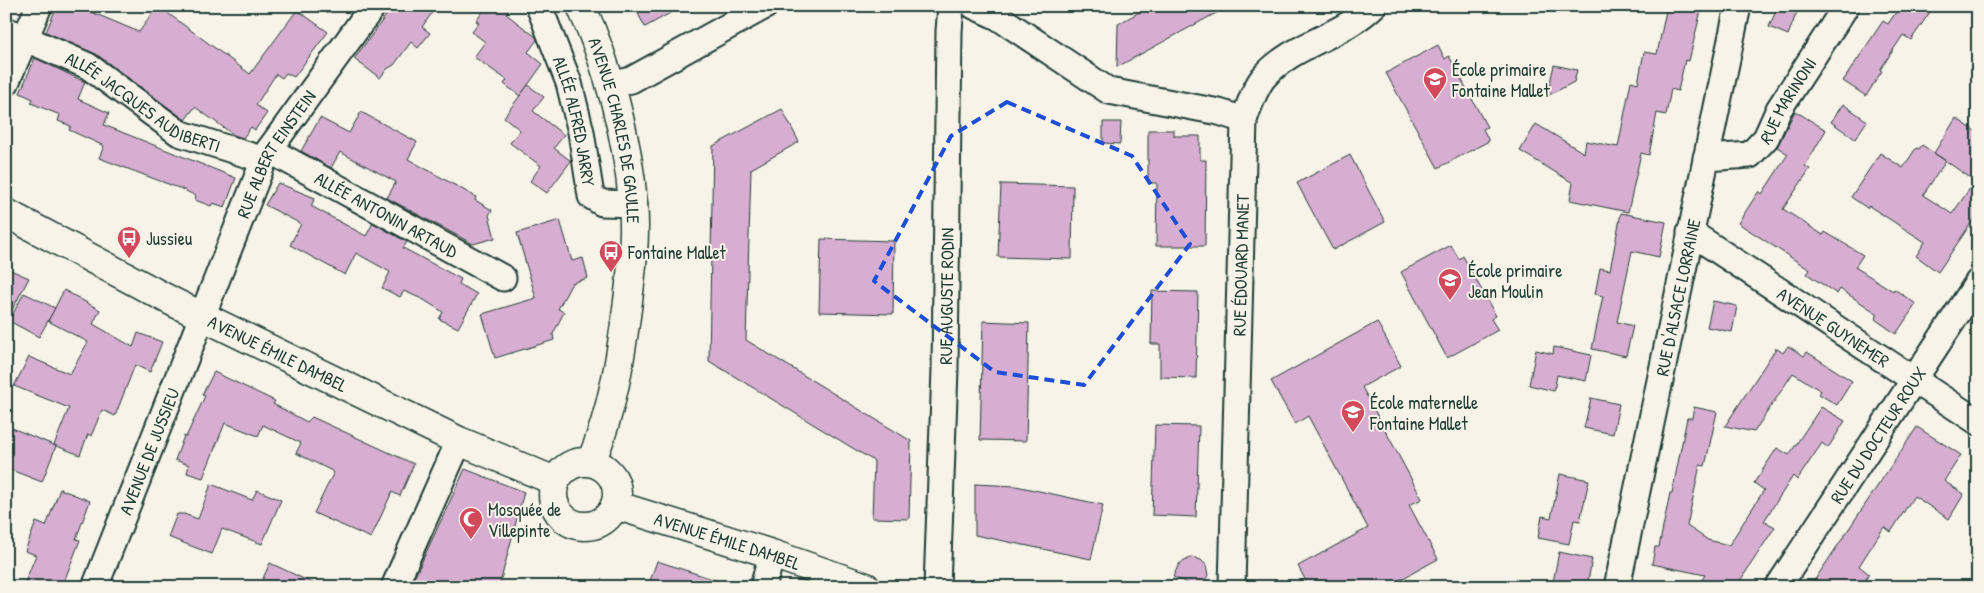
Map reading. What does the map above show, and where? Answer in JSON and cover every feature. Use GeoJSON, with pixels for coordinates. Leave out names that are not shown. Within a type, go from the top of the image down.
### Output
{"type":"FeatureCollection","features":[{"type":"Feature","properties":{"kind":"street"},"geometry":{"type":"LineString","coordinates":[[6,83],[16,34],[39,6]]}},
{"type":"Feature","properties":{"kind":"street","name":"RUE ALBERT EINSTEIN"},"geometry":{"type":"LineString","coordinates":[[202,316],[266,155],[373,6]]}},
{"type":"Feature","properties":{"kind":"street","name":"ALLÉE ALFRED JARRY"},"geometry":{"type":"LineString","coordinates":[[540,6],[569,83],[591,196],[602,203],[634,204]]}},
{"type":"Feature","properties":{"kind":"street","name":"AVENUE CHARLES DE GAULLE"},"geometry":{"type":"LineString","coordinates":[[581,6],[594,35],[611,85],[629,166],[634,204],[633,260],[618,374],[609,411],[591,462]]}},
{"type":"Feature","properties":{"kind":"street"},"geometry":{"type":"LineString","coordinates":[[611,85],[631,80],[766,6]]}},
{"type":"Feature","properties":{"kind":"street","name":"RUE AUGUSTE RODIN"},"geometry":{"type":"LineString","coordinates":[[936,587],[945,369],[949,31],[951,6]]}},
{"type":"Feature","properties":{"kind":"street"},"geometry":{"type":"LineString","coordinates":[[974,6],[998,17],[1109,91],[1219,112],[1244,120]]}},
{"type":"Feature","properties":{"kind":"street","name":"RUE ÉDOUARD MANET"},"geometry":{"type":"LineString","coordinates":[[1232,587],[1244,120],[1252,97],[1263,79],[1286,58],[1334,33],[1373,6]]}},
{"type":"Feature","properties":{"kind":"street","name":"RUE D'ALSACE LORRAINE"},"geometry":{"type":"LineString","coordinates":[[1617,587],[1738,6]]}},
{"type":"Feature","properties":{"kind":"street","name":"RUE MARINONI"},"geometry":{"type":"LineString","coordinates":[[1706,158],[1750,155],[1766,138],[1779,109],[1846,6]]}},
{"type":"Feature","properties":{"kind":"street","name":"ALLÉE JACQUES AUDIBERTI"},"geometry":{"type":"LineString","coordinates":[[16,34],[88,66],[178,133],[266,155]]}},
{"type":"Feature","properties":{"kind":"street","name":"ALLÉE ANTONIN ARTAUD"},"geometry":{"type":"LineString","coordinates":[[266,155],[503,278]]}},
{"type":"Feature","properties":{"kind":"street","name":"AVENUE ÉMILE DAMBEL"},"geometry":{"type":"LineString","coordinates":[[6,213],[175,303],[459,441],[555,481]]}},
{"type":"Feature","properties":{"kind":"street","name":"AVENUE GUYNEMER"},"geometry":{"type":"LineString","coordinates":[[1690,232],[1978,422]]}},
{"type":"Feature","properties":{"kind":"street","name":"RUE DU DOCTEUR ROUX"},"geometry":{"type":"LineString","coordinates":[[1778,587],[1978,282]]}},
{"type":"Feature","properties":{"kind":"street","name":"AVENUE DE JUSSIEU"},"geometry":{"type":"LineString","coordinates":[[95,587],[202,316]]}},
{"type":"Feature","properties":{"kind":"street"},"geometry":{"type":"LineString","coordinates":[[394,587],[459,441]]}},
{"type":"Feature","properties":{"kind":"street"},"geometry":{"type":"LineString","coordinates":[[576,462],[591,462],[600,465],[613,478],[616,487],[615,505],[604,520],[596,525],[586,526],[568,522],[555,508],[552,499],[555,481],[564,469],[570,465],[576,462]]}},
{"type":"Feature","properties":{"kind":"street","name":"AVENUE ÉMILE DAMBEL"},"geometry":{"type":"LineString","coordinates":[[615,505],[772,554],[866,587]]}},
{"type":"Feature","properties":{"kind":"street"},"geometry":{"type":"LineString","coordinates":[[763,587],[772,554]]}},
{"type":"Feature","properties":{"kind":"highlighted area"},"geometry":{"type":"Polygon","coordinates":[[[1007,102],[1132,156],[1190,244],[1084,385],[995,372],[874,281],[951,136],[1007,102]]]}},
{"type":"Feature","properties":{"kind":"building"},"geometry":{"type":"Polygon","coordinates":[[[57,6],[92,6],[89,11],[139,32],[158,6],[250,74],[297,10],[328,32],[294,77],[286,73],[282,78],[276,74],[256,105],[267,113],[255,130],[251,127],[243,138],[234,135],[195,107],[185,120],[96,54],[46,32],[57,6]]]}},
{"type":"Feature","properties":{"kind":"building"},"geometry":{"type":"Polygon","coordinates":[[[393,6],[437,6],[422,27],[430,33],[418,48],[411,42],[394,65],[387,69],[380,78],[354,59],[393,6]]]}},
{"type":"Feature","properties":{"kind":"building"},"geometry":{"type":"Polygon","coordinates":[[[487,6],[512,6],[506,14],[536,37],[537,40],[528,52],[543,64],[520,96],[504,84],[507,80],[474,57],[485,42],[472,32],[479,23],[476,21],[487,6]]]}},
{"type":"Feature","properties":{"kind":"building"},"geometry":{"type":"Polygon","coordinates":[[[634,6],[683,6],[645,27],[634,6]]]}},
{"type":"Feature","properties":{"kind":"building"},"geometry":{"type":"Polygon","coordinates":[[[1150,6],[1229,6],[1117,67],[1118,24],[1150,6]]]}},
{"type":"Feature","properties":{"kind":"building"},"geometry":{"type":"Polygon","coordinates":[[[1667,6],[1702,6],[1689,61],[1685,60],[1678,91],[1671,89],[1666,115],[1657,113],[1649,155],[1641,153],[1628,212],[1570,200],[1573,183],[1520,151],[1536,124],[1584,153],[1586,141],[1618,147],[1631,81],[1638,83],[1644,52],[1657,54],[1667,6]]]}},
{"type":"Feature","properties":{"kind":"building"},"geometry":{"type":"Polygon","coordinates":[[[1778,6],[1783,6],[1797,12],[1788,35],[1769,27],[1778,6]]]}},
{"type":"Feature","properties":{"kind":"building"},"geometry":{"type":"Polygon","coordinates":[[[1900,6],[1934,6],[1911,40],[1903,35],[1880,70],[1882,71],[1866,96],[1843,81],[1883,21],[1888,24],[1900,6]]]}},
{"type":"Feature","properties":{"kind":"building"},"geometry":{"type":"Polygon","coordinates":[[[1438,45],[1445,59],[1449,56],[1487,127],[1483,129],[1489,141],[1438,168],[1386,73],[1438,45]]]}},
{"type":"Feature","properties":{"kind":"building"},"geometry":{"type":"Polygon","coordinates":[[[35,58],[85,82],[78,99],[109,113],[104,125],[236,178],[225,207],[213,203],[211,206],[195,200],[196,196],[184,190],[99,158],[104,146],[69,130],[71,126],[58,121],[60,115],[31,103],[33,99],[20,93],[35,58]]]}},
{"type":"Feature","properties":{"kind":"building"},"geometry":{"type":"Polygon","coordinates":[[[1554,65],[1577,70],[1574,82],[1547,96],[1554,65]]]}},
{"type":"Feature","properties":{"kind":"building"},"geometry":{"type":"Polygon","coordinates":[[[528,85],[544,97],[533,111],[564,135],[554,148],[571,161],[547,193],[530,181],[541,166],[510,143],[520,130],[504,117],[528,85]]]}},
{"type":"Feature","properties":{"kind":"building"},"geometry":{"type":"Polygon","coordinates":[[[1843,104],[1867,121],[1855,139],[1831,122],[1843,104]]]}},
{"type":"Feature","properties":{"kind":"building"},"geometry":{"type":"Polygon","coordinates":[[[782,109],[799,142],[751,169],[746,340],[911,441],[909,519],[872,518],[874,461],[709,361],[713,146],[782,109]]]}},
{"type":"Feature","properties":{"kind":"building"},"geometry":{"type":"Polygon","coordinates":[[[1795,111],[1826,130],[1805,166],[1810,169],[1783,209],[1823,235],[1825,232],[1863,255],[1855,267],[1916,304],[1896,334],[1875,319],[1878,314],[1840,289],[1837,294],[1807,274],[1810,270],[1738,223],[1759,191],[1762,194],[1788,154],[1777,147],[1795,111]]]}},
{"type":"Feature","properties":{"kind":"building"},"geometry":{"type":"Polygon","coordinates":[[[361,112],[417,142],[408,159],[476,197],[475,200],[492,210],[489,215],[495,238],[473,244],[387,198],[396,182],[340,152],[331,168],[301,151],[320,118],[349,133],[361,112]]]}},
{"type":"Feature","properties":{"kind":"building"},"geometry":{"type":"Polygon","coordinates":[[[1956,118],[1978,133],[1978,213],[1938,272],[1916,256],[1925,242],[1869,206],[1867,208],[1851,197],[1880,153],[1903,168],[1916,148],[1919,149],[1922,145],[1934,153],[1956,118]],[[1946,161],[1923,195],[1952,214],[1975,181],[1946,161]]]}},
{"type":"Feature","properties":{"kind":"building"},"geometry":{"type":"Polygon","coordinates":[[[1103,122],[1121,122],[1120,144],[1103,143],[1103,122]]]}},
{"type":"Feature","properties":{"kind":"building"},"geometry":{"type":"Polygon","coordinates":[[[1148,130],[1174,130],[1174,136],[1200,136],[1200,160],[1206,160],[1205,246],[1156,246],[1157,183],[1148,183],[1148,130]]]}},
{"type":"Feature","properties":{"kind":"building"},"geometry":{"type":"Polygon","coordinates":[[[1350,155],[1385,222],[1333,250],[1297,183],[1350,155]]]}},
{"type":"Feature","properties":{"kind":"building"},"geometry":{"type":"Polygon","coordinates":[[[278,183],[315,198],[311,206],[366,236],[373,223],[407,242],[403,248],[461,279],[459,284],[477,294],[458,328],[439,319],[443,312],[424,300],[404,291],[400,297],[382,288],[390,272],[356,253],[345,275],[290,245],[301,224],[265,205],[278,183]]]}},
{"type":"Feature","properties":{"kind":"building"},"geometry":{"type":"Polygon","coordinates":[[[1001,184],[1073,186],[1072,259],[998,257],[1001,184]]]}},
{"type":"Feature","properties":{"kind":"building"},"geometry":{"type":"Polygon","coordinates":[[[1621,213],[1666,222],[1659,257],[1632,251],[1617,322],[1633,326],[1626,356],[1592,349],[1603,296],[1595,294],[1600,268],[1610,270],[1621,213]]]}},
{"type":"Feature","properties":{"kind":"building"},"geometry":{"type":"Polygon","coordinates":[[[560,220],[572,261],[583,258],[588,278],[572,283],[558,309],[564,312],[553,334],[554,340],[495,358],[482,314],[536,298],[517,233],[560,220]]]}},
{"type":"Feature","properties":{"kind":"building"},"geometry":{"type":"Polygon","coordinates":[[[821,239],[894,241],[893,314],[819,312],[821,239]]]}},
{"type":"Feature","properties":{"kind":"building"},"geometry":{"type":"Polygon","coordinates":[[[1451,245],[1459,259],[1463,256],[1496,316],[1491,319],[1498,330],[1447,358],[1401,272],[1451,245]]]}},
{"type":"Feature","properties":{"kind":"building"},"geometry":{"type":"Polygon","coordinates":[[[6,268],[29,278],[6,321],[6,268]]]}},
{"type":"Feature","properties":{"kind":"building"},"geometry":{"type":"Polygon","coordinates":[[[64,290],[100,310],[93,324],[133,347],[138,333],[162,342],[150,372],[135,365],[115,416],[102,410],[91,436],[88,434],[80,455],[54,445],[69,408],[14,386],[29,357],[70,374],[88,342],[48,321],[64,290]]]}},
{"type":"Feature","properties":{"kind":"building"},"geometry":{"type":"Polygon","coordinates":[[[1152,291],[1198,292],[1196,378],[1160,377],[1160,344],[1151,344],[1152,291]]]}},
{"type":"Feature","properties":{"kind":"building"},"geometry":{"type":"Polygon","coordinates":[[[24,293],[55,308],[39,337],[9,321],[24,293]]]}},
{"type":"Feature","properties":{"kind":"building"},"geometry":{"type":"Polygon","coordinates":[[[1713,301],[1737,306],[1732,332],[1707,327],[1713,301]]]}},
{"type":"Feature","properties":{"kind":"building"},"geometry":{"type":"Polygon","coordinates":[[[983,321],[1029,323],[1026,441],[980,440],[983,321]]]}},
{"type":"Feature","properties":{"kind":"building"},"geometry":{"type":"Polygon","coordinates":[[[1377,322],[1401,366],[1362,387],[1422,499],[1409,505],[1438,559],[1387,587],[1309,587],[1298,566],[1368,528],[1308,416],[1295,424],[1271,381],[1377,322]]]}},
{"type":"Feature","properties":{"kind":"building"},"geometry":{"type":"Polygon","coordinates":[[[1788,346],[1804,356],[1807,352],[1852,381],[1837,405],[1819,394],[1821,391],[1793,373],[1754,432],[1725,426],[1776,348],[1783,353],[1788,346]]]}},
{"type":"Feature","properties":{"kind":"building"},"geometry":{"type":"Polygon","coordinates":[[[1554,347],[1591,355],[1586,381],[1557,375],[1554,391],[1529,385],[1536,350],[1553,354],[1554,347]]]}},
{"type":"Feature","properties":{"kind":"building"},"geometry":{"type":"Polygon","coordinates":[[[214,372],[275,401],[273,404],[307,422],[312,417],[414,464],[400,496],[392,492],[371,538],[314,513],[334,472],[296,453],[301,443],[263,425],[258,436],[225,423],[203,478],[187,473],[189,465],[175,460],[184,436],[186,437],[205,396],[202,395],[214,372]]]}},
{"type":"Feature","properties":{"kind":"building"},"geometry":{"type":"Polygon","coordinates":[[[1591,398],[1619,404],[1613,434],[1584,428],[1591,398]]]}},
{"type":"Feature","properties":{"kind":"building"},"geometry":{"type":"Polygon","coordinates":[[[1694,407],[1717,412],[1705,466],[1700,465],[1687,526],[1708,540],[1729,545],[1764,490],[1754,483],[1777,448],[1789,455],[1821,407],[1845,421],[1828,448],[1822,443],[1797,480],[1793,476],[1764,521],[1775,527],[1736,587],[1697,587],[1705,575],[1652,564],[1655,547],[1659,547],[1670,493],[1672,493],[1687,418],[1692,418],[1694,407]]]}},
{"type":"Feature","properties":{"kind":"building"},"geometry":{"type":"Polygon","coordinates":[[[1155,425],[1199,426],[1196,517],[1152,515],[1155,425]]]}},
{"type":"Feature","properties":{"kind":"building"},"geometry":{"type":"Polygon","coordinates":[[[1917,427],[1961,455],[1944,481],[1964,494],[1949,519],[1914,496],[1891,532],[1884,527],[1859,566],[1869,574],[1861,587],[1810,587],[1917,427]]]}},
{"type":"Feature","properties":{"kind":"building"},"geometry":{"type":"Polygon","coordinates":[[[12,428],[56,446],[42,482],[6,468],[6,441],[12,428]]]}},
{"type":"Feature","properties":{"kind":"building","name":"Mosquée de Villepinte"},"geometry":{"type":"Polygon","coordinates":[[[465,469],[524,492],[499,587],[410,587],[465,469]]]}},
{"type":"Feature","properties":{"kind":"building"},"geometry":{"type":"Polygon","coordinates":[[[1560,474],[1589,480],[1580,521],[1574,520],[1569,544],[1538,538],[1542,516],[1551,518],[1560,474]]]}},
{"type":"Feature","properties":{"kind":"building"},"geometry":{"type":"Polygon","coordinates":[[[211,484],[252,500],[257,490],[281,500],[262,544],[222,529],[212,554],[168,537],[177,514],[184,514],[198,519],[211,484]]]}},
{"type":"Feature","properties":{"kind":"building"},"geometry":{"type":"Polygon","coordinates":[[[975,484],[1016,486],[1103,505],[1091,559],[975,535],[975,484]]]}},
{"type":"Feature","properties":{"kind":"building"},"geometry":{"type":"Polygon","coordinates":[[[60,489],[90,501],[76,539],[80,540],[62,587],[23,587],[36,555],[25,551],[36,522],[46,526],[60,489]]]}},
{"type":"Feature","properties":{"kind":"building"},"geometry":{"type":"Polygon","coordinates":[[[1559,552],[1592,559],[1587,587],[1552,587],[1559,552]]]}},
{"type":"Feature","properties":{"kind":"building"},"geometry":{"type":"Polygon","coordinates":[[[1192,557],[1201,560],[1206,565],[1208,575],[1203,584],[1192,585],[1173,577],[1179,564],[1192,557]]]}},
{"type":"Feature","properties":{"kind":"building"},"geometry":{"type":"Polygon","coordinates":[[[657,561],[725,583],[724,587],[648,587],[657,561]]]}},
{"type":"Feature","properties":{"kind":"building"},"geometry":{"type":"Polygon","coordinates":[[[270,563],[321,587],[259,587],[270,563]]]}},
{"type":"Feature","properties":{"kind":"place","name":"École primaire Fontaine Mallet"},"geometry":{"type":"Point","coordinates":[1435,100]}},
{"type":"Feature","properties":{"kind":"place","name":"Jussieu"},"geometry":{"type":"Point","coordinates":[129,259]}},
{"type":"Feature","properties":{"kind":"place","name":"Fontaine Mallet"},"geometry":{"type":"Point","coordinates":[611,273]}},
{"type":"Feature","properties":{"kind":"place","name":"École primaire Jean Moulin"},"geometry":{"type":"Point","coordinates":[1450,301]}},
{"type":"Feature","properties":{"kind":"place","name":"École maternelle Fontaine Mallet"},"geometry":{"type":"Point","coordinates":[1353,433]}},
{"type":"Feature","properties":{"kind":"place","name":"Mosquée de Villepinte"},"geometry":{"type":"Point","coordinates":[471,540]}}]}
